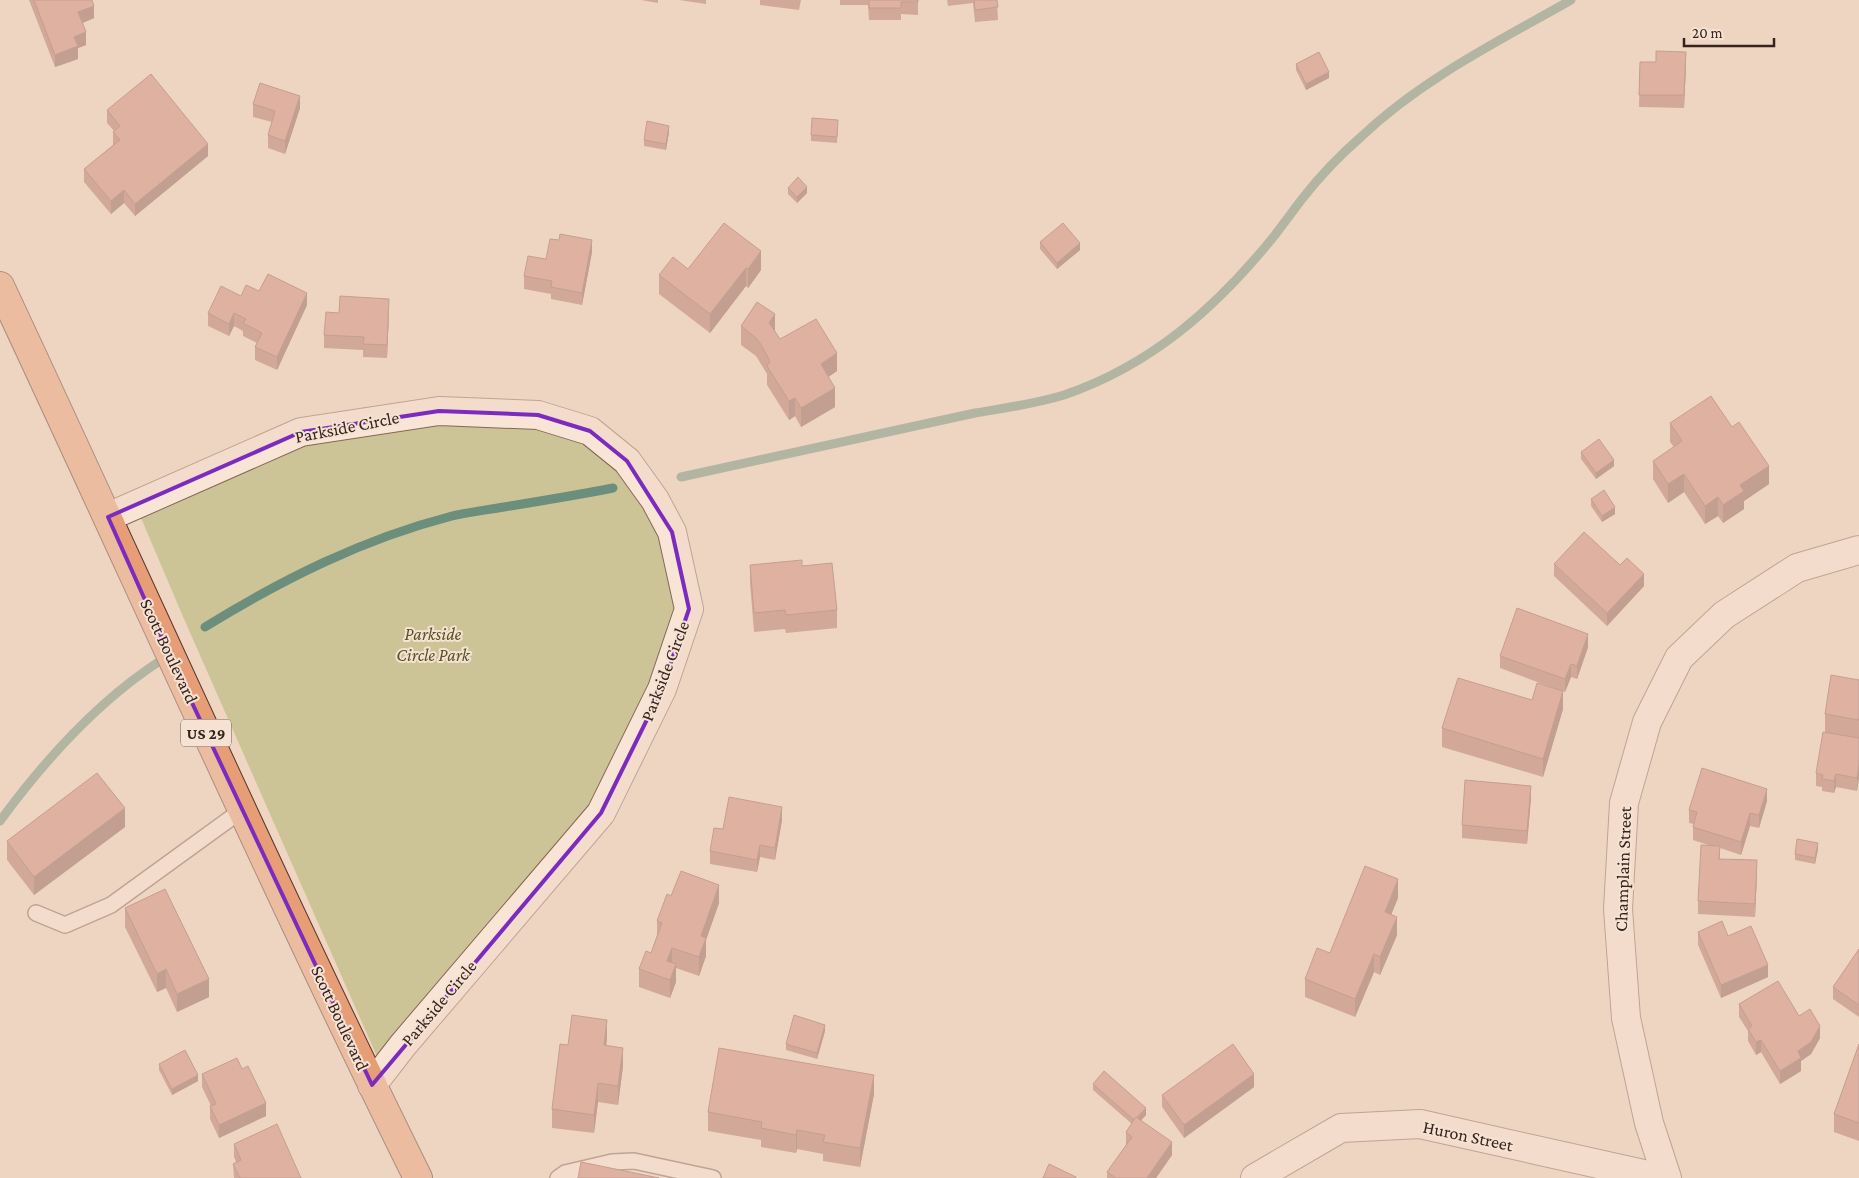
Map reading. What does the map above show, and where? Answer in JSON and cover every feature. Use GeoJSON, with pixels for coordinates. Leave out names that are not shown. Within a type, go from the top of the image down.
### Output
{"type":"FeatureCollection","features":[{"type":"Feature","properties":{"kind":"highway","name":"Scott Boulevard"},"geometry":{"type":"LineString","coordinates":[[0,286],[242,810],[418,1178]]}},
{"type":"Feature","properties":{"kind":"street","name":"Parkside Circle"},"geometry":{"type":"LineString","coordinates":[[108,517],[301,432],[439,411],[538,415],[590,431],[627,461],[655,500],[672,532],[689,609],[662,689],[601,813],[403,1045],[372,1085]]}},
{"type":"Feature","properties":{"kind":"street","name":"Champlain Street"},"geometry":{"type":"LineString","coordinates":[[1667,1178],[1649,1123],[1626,1018],[1618,909],[1624,803],[1647,722],[1679,658],[1724,615],[1797,568],[1859,550]]}},
{"type":"Feature","properties":{"kind":"street","name":"Huron Street"},"geometry":{"type":"LineString","coordinates":[[1255,1178],[1341,1128],[1420,1124],[1661,1178]]}},
{"type":"Feature","properties":{"kind":"lane"},"geometry":{"type":"LineString","coordinates":[[36,913],[66,925],[111,905],[242,810]]}},
{"type":"Feature","properties":{"kind":"lane"},"geometry":{"type":"LineString","coordinates":[[558,1178],[565,1173],[612,1162],[634,1161],[713,1178]]}},
{"type":"Feature","properties":{"kind":"highlighted area"},"geometry":{"type":"Polygon","coordinates":[[[439,411],[538,415],[590,431],[627,461],[672,532],[689,609],[662,689],[601,813],[372,1085],[170,656],[108,517],[301,432],[439,411]]]}},
{"type":"Feature","properties":{"kind":"green space","name":"Parkside Circle Park"},"geometry":{"type":"Polygon","coordinates":[[[452,422],[526,426],[587,443],[629,476],[658,533],[677,591],[675,624],[653,689],[606,782],[559,855],[379,1061],[130,492],[206,467],[315,442],[452,422]]]}},
{"type":"Feature","properties":{"kind":"building"},"geometry":{"type":"Polygon","coordinates":[[[34,0],[92,0],[94,6],[78,12],[86,32],[74,37],[78,46],[55,55],[34,0]]]}},
{"type":"Feature","properties":{"kind":"building"},"geometry":{"type":"Polygon","coordinates":[[[869,0],[918,0],[918,2],[901,2],[901,8],[869,8],[869,0]]]}},
{"type":"Feature","properties":{"kind":"building"},"geometry":{"type":"Polygon","coordinates":[[[974,0],[997,0],[998,7],[975,10],[974,0]]]}},
{"type":"Feature","properties":{"kind":"building"},"geometry":{"type":"Polygon","coordinates":[[[1656,51],[1686,52],[1684,95],[1639,95],[1640,62],[1656,62],[1656,51]]]}},
{"type":"Feature","properties":{"kind":"building"},"geometry":{"type":"Polygon","coordinates":[[[1319,52],[1329,72],[1306,84],[1296,64],[1319,52]]]}},
{"type":"Feature","properties":{"kind":"building"},"geometry":{"type":"Polygon","coordinates":[[[151,74],[208,144],[135,204],[124,190],[111,201],[84,169],[120,140],[113,132],[120,126],[107,110],[151,74]]]}},
{"type":"Feature","properties":{"kind":"building"},"geometry":{"type":"Polygon","coordinates":[[[260,83],[300,96],[285,141],[268,135],[275,111],[253,104],[260,83]]]}},
{"type":"Feature","properties":{"kind":"building"},"geometry":{"type":"Polygon","coordinates":[[[812,118],[838,120],[837,137],[811,135],[812,118]]]}},
{"type":"Feature","properties":{"kind":"building"},"geometry":{"type":"Polygon","coordinates":[[[647,121],[669,126],[666,144],[644,140],[647,121]]]}},
{"type":"Feature","properties":{"kind":"building"},"geometry":{"type":"Polygon","coordinates":[[[798,177],[807,187],[797,197],[788,188],[798,177]]]}},
{"type":"Feature","properties":{"kind":"building"},"geometry":{"type":"Polygon","coordinates":[[[724,223],[761,251],[710,314],[659,275],[673,257],[688,269],[724,223]]]}},
{"type":"Feature","properties":{"kind":"building"},"geometry":{"type":"Polygon","coordinates":[[[1063,223],[1080,243],[1057,263],[1040,242],[1063,223]]]}},
{"type":"Feature","properties":{"kind":"building"},"geometry":{"type":"Polygon","coordinates":[[[560,234],[592,240],[582,293],[551,287],[552,281],[524,276],[528,256],[546,259],[550,239],[559,240],[560,234]]]}},
{"type":"Feature","properties":{"kind":"building"},"geometry":{"type":"Polygon","coordinates":[[[268,274],[307,293],[277,357],[255,347],[262,333],[243,323],[246,319],[234,313],[229,324],[208,313],[221,286],[241,296],[246,285],[259,291],[268,274]]]}},
{"type":"Feature","properties":{"kind":"building"},"geometry":{"type":"Polygon","coordinates":[[[340,296],[389,299],[387,345],[363,344],[364,337],[324,335],[326,312],[339,313],[340,296]]]}},
{"type":"Feature","properties":{"kind":"building"},"geometry":{"type":"Polygon","coordinates":[[[757,302],[775,314],[769,323],[780,339],[816,319],[837,353],[821,364],[835,388],[801,408],[795,398],[789,401],[767,366],[770,361],[760,343],[741,326],[757,302]]]}},
{"type":"Feature","properties":{"kind":"building"},"geometry":{"type":"Polygon","coordinates":[[[1711,396],[1732,427],[1739,422],[1769,466],[1740,485],[1744,491],[1723,505],[1718,497],[1705,506],[1684,474],[1668,484],[1653,461],[1682,441],[1670,423],[1711,396]]]}},
{"type":"Feature","properties":{"kind":"building"},"geometry":{"type":"Polygon","coordinates":[[[1599,439],[1614,460],[1596,473],[1581,452],[1599,439]]]}},
{"type":"Feature","properties":{"kind":"building"},"geometry":{"type":"Polygon","coordinates":[[[1604,490],[1615,507],[1602,516],[1591,499],[1604,490]]]}},
{"type":"Feature","properties":{"kind":"building"},"geometry":{"type":"Polygon","coordinates":[[[1584,532],[1620,565],[1627,558],[1644,574],[1607,613],[1554,564],[1584,532]]]}},
{"type":"Feature","properties":{"kind":"building"},"geometry":{"type":"Polygon","coordinates":[[[802,560],[802,566],[832,563],[837,610],[786,615],[785,610],[754,613],[750,565],[802,560]]]}},
{"type":"Feature","properties":{"kind":"building"},"geometry":{"type":"Polygon","coordinates":[[[1517,608],[1588,634],[1577,666],[1571,664],[1565,679],[1500,656],[1517,608]]]}},
{"type":"Feature","properties":{"kind":"building"},"geometry":{"type":"Polygon","coordinates":[[[1831,675],[1859,680],[1859,720],[1825,714],[1831,675]]]}},
{"type":"Feature","properties":{"kind":"building"},"geometry":{"type":"Polygon","coordinates":[[[1458,678],[1532,700],[1537,683],[1563,691],[1543,759],[1442,728],[1458,678]]]}},
{"type":"Feature","properties":{"kind":"building"},"geometry":{"type":"Polygon","coordinates":[[[1823,732],[1859,738],[1857,778],[1836,774],[1834,781],[1822,779],[1823,775],[1816,773],[1823,732]]]}},
{"type":"Feature","properties":{"kind":"building"},"geometry":{"type":"Polygon","coordinates":[[[1702,768],[1767,789],[1759,815],[1750,813],[1741,842],[1693,827],[1697,812],[1689,810],[1702,768]]]}},
{"type":"Feature","properties":{"kind":"building"},"geometry":{"type":"Polygon","coordinates":[[[97,773],[125,808],[34,877],[7,841],[97,773]]]}},
{"type":"Feature","properties":{"kind":"building"},"geometry":{"type":"Polygon","coordinates":[[[1465,780],[1531,786],[1527,831],[1462,825],[1465,780]]]}},
{"type":"Feature","properties":{"kind":"building"},"geometry":{"type":"Polygon","coordinates":[[[729,797],[782,807],[775,848],[760,845],[757,860],[710,851],[714,828],[723,829],[729,797]]]}},
{"type":"Feature","properties":{"kind":"building"},"geometry":{"type":"Polygon","coordinates":[[[1797,839],[1818,843],[1815,858],[1795,854],[1797,839]]]}},
{"type":"Feature","properties":{"kind":"building"},"geometry":{"type":"Polygon","coordinates":[[[1701,845],[1720,846],[1719,859],[1757,860],[1755,904],[1698,901],[1701,845]]]}},
{"type":"Feature","properties":{"kind":"building"},"geometry":{"type":"Polygon","coordinates":[[[1365,866],[1398,879],[1385,912],[1397,917],[1380,957],[1374,954],[1355,999],[1305,979],[1317,948],[1330,953],[1365,866]]]}},
{"type":"Feature","properties":{"kind":"building"},"geometry":{"type":"Polygon","coordinates":[[[681,871],[719,885],[701,936],[706,938],[699,957],[672,948],[667,961],[676,964],[670,980],[639,969],[646,951],[651,953],[662,923],[657,921],[667,894],[671,896],[681,871]]]}},
{"type":"Feature","properties":{"kind":"building"},"geometry":{"type":"Polygon","coordinates":[[[165,889],[209,979],[177,994],[166,969],[157,974],[125,908],[165,889]]]}},
{"type":"Feature","properties":{"kind":"building"},"geometry":{"type":"Polygon","coordinates":[[[1722,921],[1728,936],[1751,926],[1768,965],[1721,985],[1698,932],[1722,921]]]}},
{"type":"Feature","properties":{"kind":"building"},"geometry":{"type":"Polygon","coordinates":[[[1859,949],[1859,1005],[1833,987],[1859,949]]]}},
{"type":"Feature","properties":{"kind":"building"},"geometry":{"type":"Polygon","coordinates":[[[1778,981],[1799,1016],[1810,1009],[1820,1026],[1811,1042],[1798,1051],[1801,1058],[1780,1071],[1761,1040],[1756,1042],[1748,1029],[1752,1026],[1739,1004],[1778,981]]]}},
{"type":"Feature","properties":{"kind":"building"},"geometry":{"type":"Polygon","coordinates":[[[572,1015],[607,1020],[604,1045],[623,1048],[618,1086],[598,1083],[594,1115],[552,1109],[560,1044],[568,1045],[572,1015]]]}},
{"type":"Feature","properties":{"kind":"building"},"geometry":{"type":"Polygon","coordinates":[[[794,1015],[825,1025],[817,1053],[786,1044],[794,1015]]]}},
{"type":"Feature","properties":{"kind":"building"},"geometry":{"type":"Polygon","coordinates":[[[1233,1044],[1254,1074],[1184,1125],[1162,1095],[1233,1044]]]}},
{"type":"Feature","properties":{"kind":"building"},"geometry":{"type":"Polygon","coordinates":[[[1859,1044],[1859,1123],[1834,1114],[1859,1044]]]}},
{"type":"Feature","properties":{"kind":"building"},"geometry":{"type":"Polygon","coordinates":[[[719,1048],[874,1075],[860,1148],[823,1142],[825,1135],[797,1130],[796,1135],[761,1128],[762,1122],[708,1112],[719,1048]]]}},
{"type":"Feature","properties":{"kind":"building"},"geometry":{"type":"Polygon","coordinates":[[[185,1050],[198,1075],[172,1089],[159,1064],[185,1050]]]}},
{"type":"Feature","properties":{"kind":"building"},"geometry":{"type":"Polygon","coordinates":[[[237,1058],[242,1069],[248,1066],[266,1103],[219,1125],[210,1106],[216,1104],[202,1074],[237,1058]]]}},
{"type":"Feature","properties":{"kind":"building"},"geometry":{"type":"Polygon","coordinates":[[[1104,1071],[1146,1108],[1134,1120],[1093,1084],[1104,1071]]]}},
{"type":"Feature","properties":{"kind":"building"},"geometry":{"type":"Polygon","coordinates":[[[1136,1117],[1172,1142],[1147,1178],[1116,1178],[1107,1172],[1132,1137],[1126,1132],[1136,1117]]]}},
{"type":"Feature","properties":{"kind":"building"},"geometry":{"type":"Polygon","coordinates":[[[277,1124],[301,1178],[240,1178],[233,1164],[241,1160],[234,1144],[277,1124]]]}},
{"type":"Feature","properties":{"kind":"building"},"geometry":{"type":"Polygon","coordinates":[[[581,1162],[659,1178],[578,1178],[581,1162]]]}},
{"type":"Feature","properties":{"kind":"building"},"geometry":{"type":"Polygon","coordinates":[[[1049,1164],[1076,1177],[1076,1178],[1043,1178],[1049,1164]]]}},
{"type":"Feature","properties":{"kind":"waterway"},"geometry":{"type":"LineString","coordinates":[[681,477],[975,413],[1042,401],[1064,395],[1126,367],[1181,331],[1230,286],[1275,235],[1323,174],[1385,115],[1462,62],[1571,0]]}},
{"type":"Feature","properties":{"kind":"waterway"},"geometry":{"type":"LineString","coordinates":[[205,627],[234,609],[324,562],[419,525],[458,515],[613,488]]}},
{"type":"Feature","properties":{"kind":"waterway"},"geometry":{"type":"LineString","coordinates":[[0,821],[35,776],[74,732],[117,693],[163,659]]}}]}
